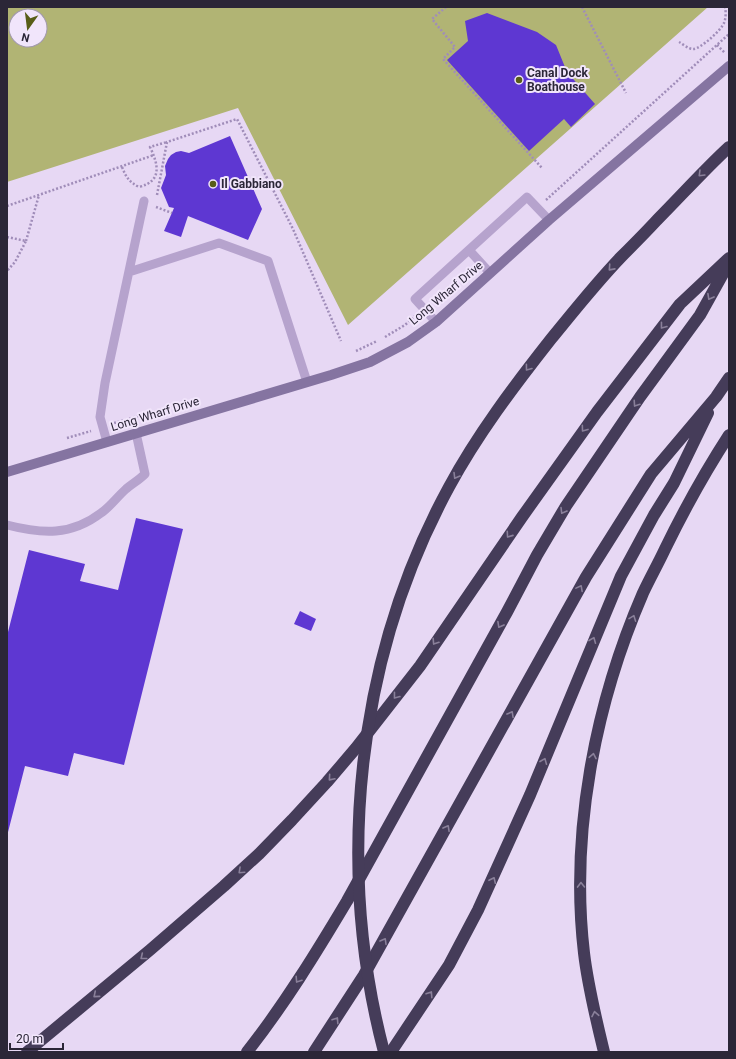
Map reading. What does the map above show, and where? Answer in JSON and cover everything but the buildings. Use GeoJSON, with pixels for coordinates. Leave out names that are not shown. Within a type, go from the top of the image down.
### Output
{"type":"FeatureCollection","features":[{"type":"Feature","properties":{"kind":"highway"},"geometry":{"type":"LineString","coordinates":[[384,1052],[374,1014],[363,939],[359,901],[358,833],[364,756],[377,678],[386,643],[401,597],[433,517],[450,486],[476,442],[526,371],[586,297],[616,263],[700,174],[729,147]]}},
{"type":"Feature","properties":{"kind":"highway"},"geometry":{"type":"LineString","coordinates":[[27,1052],[219,891],[260,854],[356,748],[420,666],[522,517],[597,412],[680,304],[729,258]]}},
{"type":"Feature","properties":{"kind":"highway"},"geometry":{"type":"LineString","coordinates":[[247,1052],[287,998],[320,947],[362,874],[537,555],[566,506],[640,398],[700,315],[729,263]]}},
{"type":"Feature","properties":{"kind":"highway"},"geometry":{"type":"LineString","coordinates":[[314,1052],[364,975],[586,576],[651,474],[716,397],[729,378]]}},
{"type":"Feature","properties":{"kind":"highway"},"geometry":{"type":"LineString","coordinates":[[391,1052],[449,965],[481,904],[527,802],[621,576],[654,515],[674,483],[716,397]]}},
{"type":"Feature","properties":{"kind":"highway"},"geometry":{"type":"LineString","coordinates":[[604,1052],[589,986],[584,953],[581,916],[581,849],[583,822],[595,748],[602,716],[631,622],[644,592],[696,490],[729,435]]}},
{"type":"Feature","properties":{"kind":"main road","name":"Long Wharf Drive"},"geometry":{"type":"LineString","coordinates":[[7,472],[370,362],[408,342],[436,322],[549,220],[729,66]]}},
{"type":"Feature","properties":{"kind":"lane"},"geometry":{"type":"LineString","coordinates":[[436,322],[415,299],[527,197],[549,220]]}},
{"type":"Feature","properties":{"kind":"lane"},"geometry":{"type":"LineString","coordinates":[[107,442],[100,417],[105,383],[144,201]]}},
{"type":"Feature","properties":{"kind":"lane"},"geometry":{"type":"LineString","coordinates":[[129,272],[219,243],[268,261],[307,382]]}},
{"type":"Feature","properties":{"kind":"lane"},"geometry":{"type":"LineString","coordinates":[[469,250],[490,273]]}},
{"type":"Feature","properties":{"kind":"lane"},"geometry":{"type":"LineString","coordinates":[[7,525],[30,530],[64,530],[78,527],[102,513],[127,488],[145,474],[136,434]]}},
{"type":"Feature","properties":{"kind":"path"},"geometry":{"type":"LineString","coordinates":[[446,7],[432,19],[455,47],[443,59],[542,168]]}},
{"type":"Feature","properties":{"kind":"path"},"geometry":{"type":"LineString","coordinates":[[582,7],[626,93]]}},
{"type":"Feature","properties":{"kind":"path"},"geometry":{"type":"LineString","coordinates":[[679,42],[694,49],[700,47],[722,27],[726,14],[725,7]]}},
{"type":"Feature","properties":{"kind":"path"},"geometry":{"type":"LineString","coordinates":[[537,207],[729,34]]}},
{"type":"Feature","properties":{"kind":"path"},"geometry":{"type":"LineString","coordinates":[[717,45],[729,58]]}},
{"type":"Feature","properties":{"kind":"path"},"geometry":{"type":"LineString","coordinates":[[122,167],[126,177],[131,182],[139,187],[148,184],[154,178],[156,171],[154,155],[150,147],[237,119],[293,229],[341,341]]}},
{"type":"Feature","properties":{"kind":"path"},"geometry":{"type":"LineString","coordinates":[[156,199],[168,142]]}},
{"type":"Feature","properties":{"kind":"path"},"geometry":{"type":"LineString","coordinates":[[7,206],[154,155]]}},
{"type":"Feature","properties":{"kind":"path"},"geometry":{"type":"LineString","coordinates":[[7,271],[15,262],[26,241],[39,195]]}},
{"type":"Feature","properties":{"kind":"path"},"geometry":{"type":"LineString","coordinates":[[154,206],[172,213]]}},
{"type":"Feature","properties":{"kind":"path"},"geometry":{"type":"LineString","coordinates":[[7,237],[26,241]]}},
{"type":"Feature","properties":{"kind":"path"},"geometry":{"type":"LineString","coordinates":[[351,353],[381,339],[405,325],[424,309]]}},
{"type":"Feature","properties":{"kind":"path"},"geometry":{"type":"LineString","coordinates":[[66,438],[184,403]]}},
{"type":"Feature","properties":{"kind":"shaded area"},"geometry":{"type":"Polygon","coordinates":[[[7,7],[708,7],[348,325],[238,108],[7,182],[7,7]]]}},
{"type":"Feature","properties":{"kind":"place","name":"Canal Dock Boathouse"},"geometry":{"type":"Point","coordinates":[519,80]}},
{"type":"Feature","properties":{"kind":"place","name":"Il Gabbiano"},"geometry":{"type":"Point","coordinates":[213,184]}}]}
